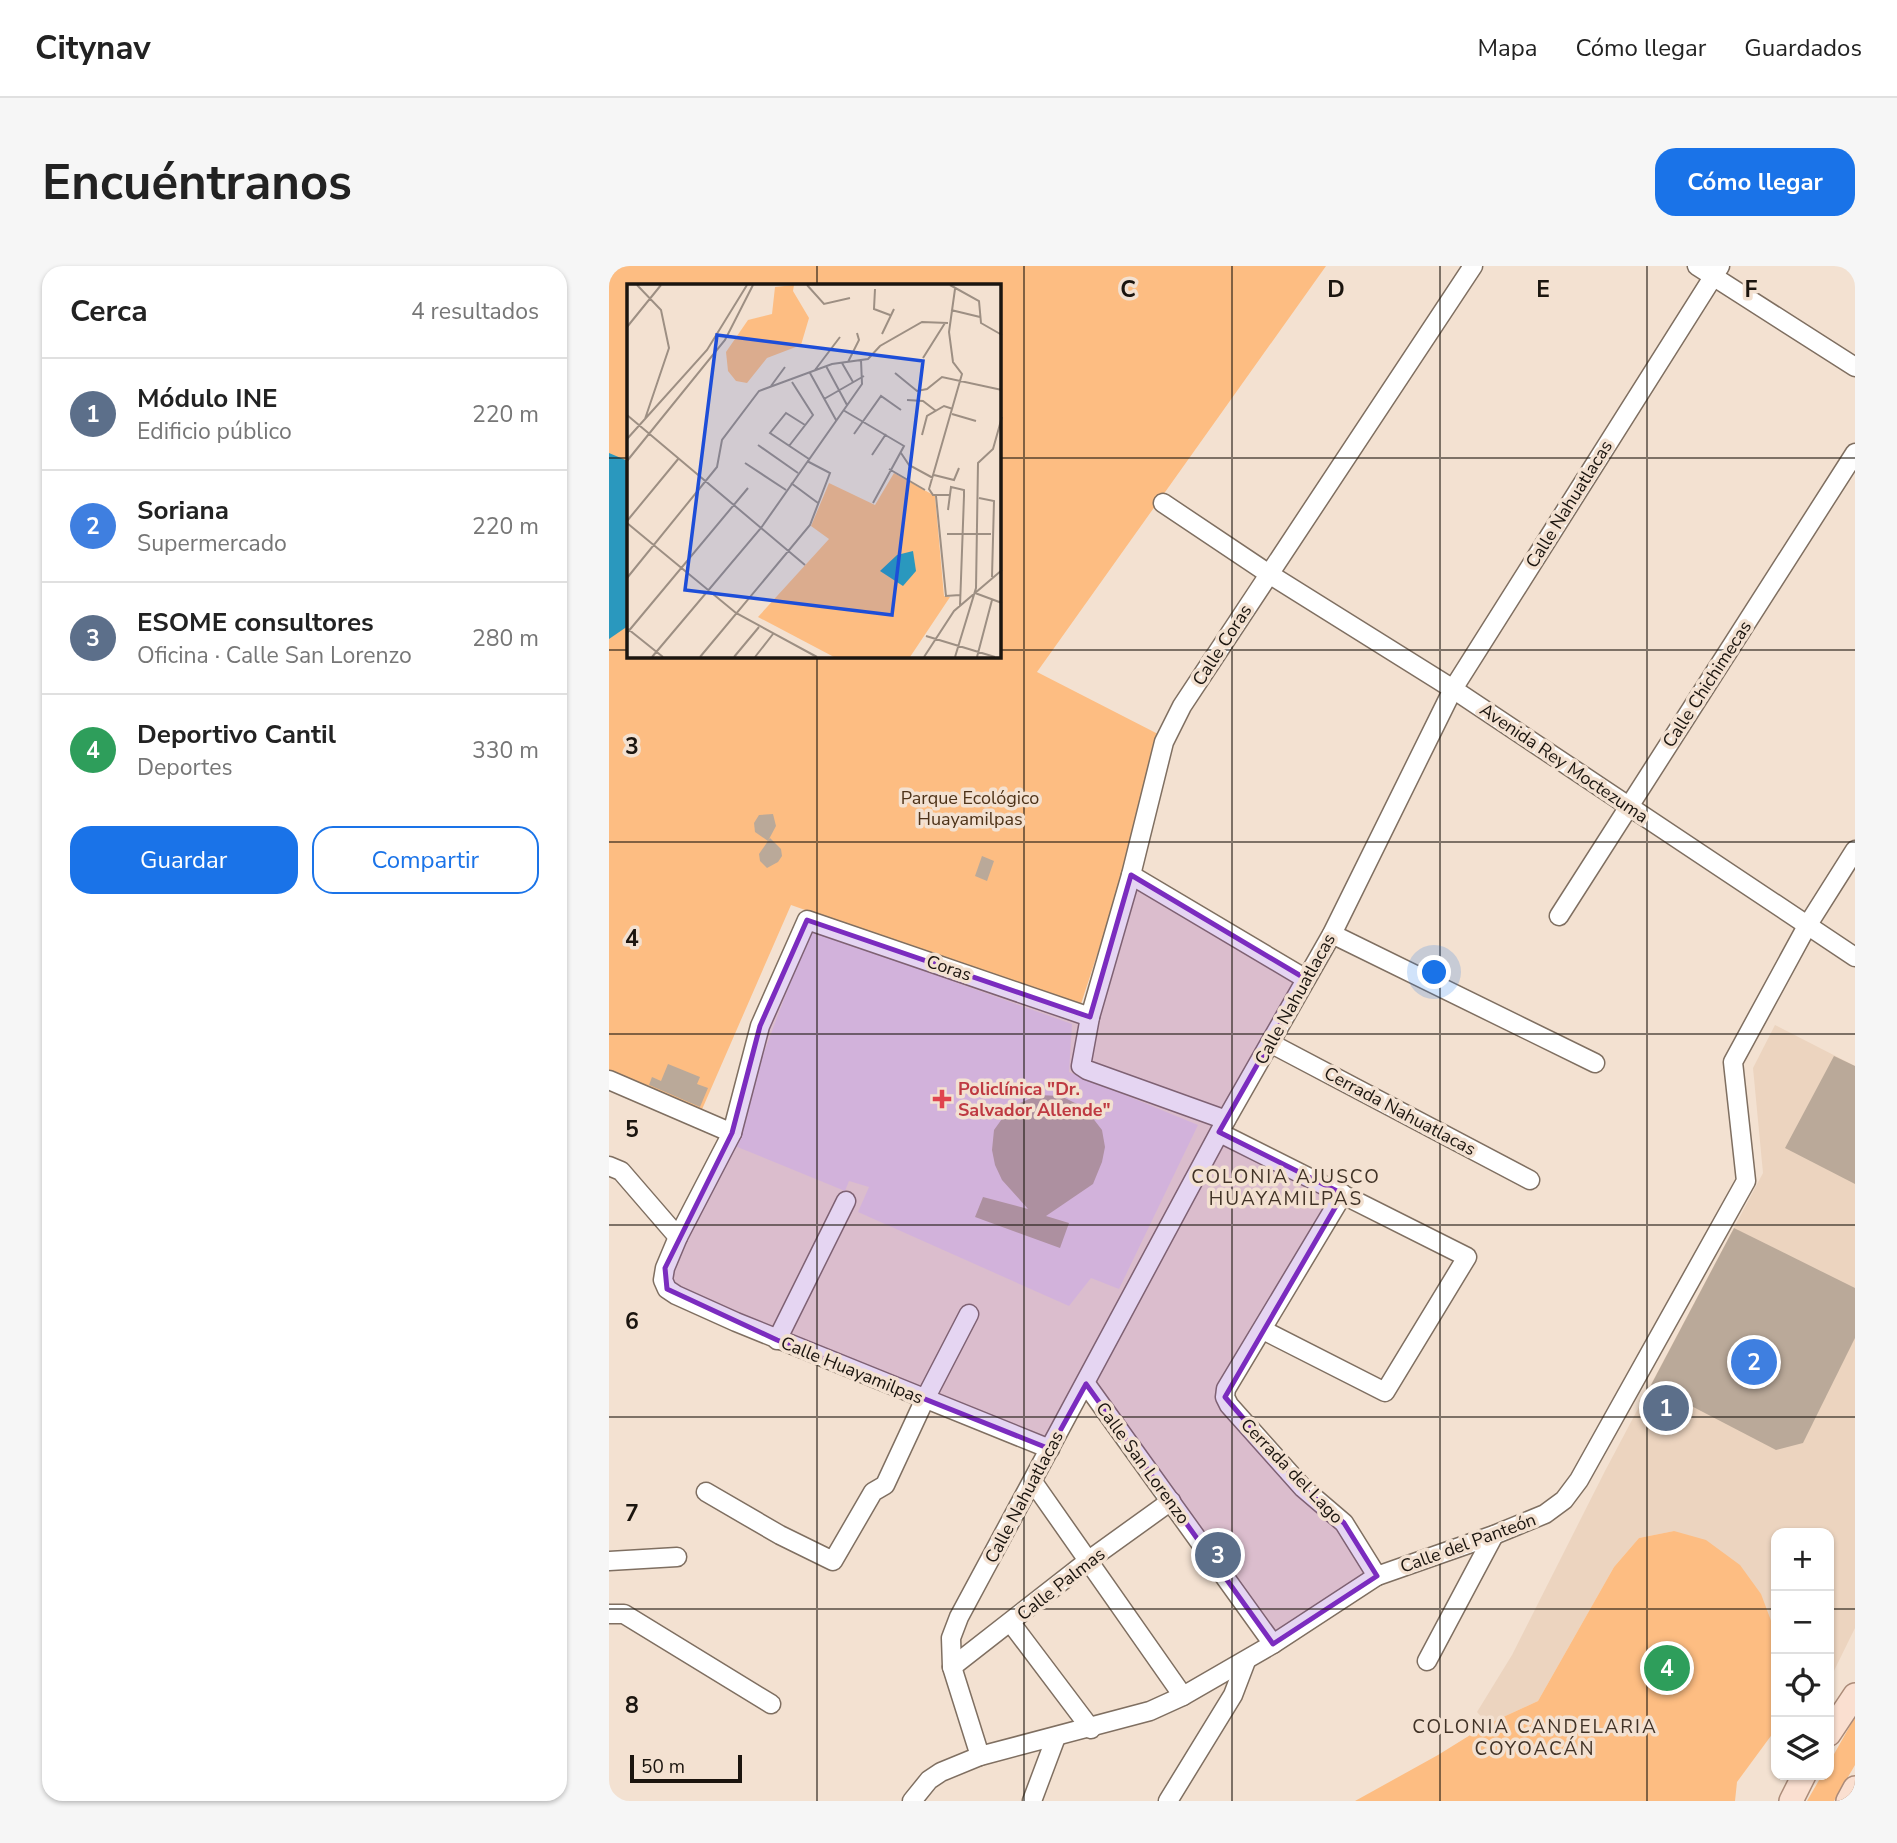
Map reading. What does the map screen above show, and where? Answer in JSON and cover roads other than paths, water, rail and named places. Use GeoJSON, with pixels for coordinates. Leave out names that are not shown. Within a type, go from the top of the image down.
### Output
{"type":"FeatureCollection","features":[{"type":"Feature","properties":{"kind":"main road"},"geometry":{"type":"LineString","coordinates":[[1834,1726],[1855,1695]]}},
{"type":"Feature","properties":{"kind":"main road"},"geometry":{"type":"LineString","coordinates":[[1791,1801],[1802,1780]]}},
{"type":"Feature","properties":{"kind":"main road"},"geometry":{"type":"LineString","coordinates":[[1848,1801],[1855,1788]]}},
{"type":"Feature","properties":{"kind":"street","name":"Calle Coras"},"geometry":{"type":"LineString","coordinates":[[1223,1126],[1081,1066],[1090,1017],[1131,875],[1164,742],[1182,706],[1473,266]]}},
{"type":"Feature","properties":{"kind":"street"},"geometry":{"type":"LineString","coordinates":[[1697,266],[1716,271],[1855,368]]}},
{"type":"Feature","properties":{"kind":"street","name":"Calle Nahuatlacas"},"geometry":{"type":"LineString","coordinates":[[980,1756],[952,1667],[951,1638],[959,1616],[1223,1126],[1332,934],[1453,689],[1716,271]]}},
{"type":"Feature","properties":{"kind":"street","name":"Calle Chichimecas"},"geometry":{"type":"LineString","coordinates":[[1559,916],[1855,453]]}},
{"type":"Feature","properties":{"kind":"street","name":"Avenida Rey Moctezuma"},"geometry":{"type":"LineString","coordinates":[[1163,503],[1269,574],[1453,689],[1855,957]]}},
{"type":"Feature","properties":{"kind":"street","name":"Calle del Panteón"},"geometry":{"type":"LineString","coordinates":[[912,1801],[929,1780],[941,1772],[980,1756],[1150,1711],[1183,1696],[1246,1661],[1377,1576],[1494,1535],[1545,1514],[1564,1500],[1579,1480],[1746,1181],[1733,1062],[1807,926],[1855,850]]}},
{"type":"Feature","properties":{"kind":"street"},"geometry":{"type":"LineString","coordinates":[[1131,875],[1306,979]]}},
{"type":"Feature","properties":{"kind":"street","name":"Coras"},"geometry":{"type":"LineString","coordinates":[[732,1133],[759,1026],[807,920],[1090,1017]]}},
{"type":"Feature","properties":{"kind":"street"},"geometry":{"type":"LineString","coordinates":[[1332,934],[1595,1063]]}},
{"type":"Feature","properties":{"kind":"street","name":"Cerrada Nahuatlacas"},"geometry":{"type":"LineString","coordinates":[[1270,1043],[1530,1180]]}},
{"type":"Feature","properties":{"kind":"street"},"geometry":{"type":"LineString","coordinates":[[609,1166],[621,1171],[678,1237],[732,1133],[610,1084]]}},
{"type":"Feature","properties":{"kind":"street"},"geometry":{"type":"LineString","coordinates":[[1223,1126],[1343,1194],[1467,1256],[1385,1392],[1263,1330]]}},
{"type":"Feature","properties":{"kind":"street","name":"Cerrada del Lago"},"geometry":{"type":"LineString","coordinates":[[1343,1194],[1226,1389],[1225,1397],[1229,1405],[1303,1488],[1344,1523],[1377,1576]]}},
{"type":"Feature","properties":{"kind":"street"},"geometry":{"type":"LineString","coordinates":[[777,1340],[846,1201]]}},
{"type":"Feature","properties":{"kind":"street","name":"Calle Huayamilpas"},"geometry":{"type":"LineString","coordinates":[[678,1237],[664,1268],[663,1280],[667,1289],[676,1295],[777,1340],[1050,1449]]}},
{"type":"Feature","properties":{"kind":"street"},"geometry":{"type":"LineString","coordinates":[[706,1492],[780,1535],[833,1561],[873,1492],[885,1485],[968,1314]]}},
{"type":"Feature","properties":{"kind":"street","name":"Calle San Lorenzo"},"geometry":{"type":"LineString","coordinates":[[1086,1384],[1273,1644]]}},
{"type":"Feature","properties":{"kind":"street"},"geometry":{"type":"LineString","coordinates":[[1033,1482],[1183,1696]]}},
{"type":"Feature","properties":{"kind":"street","name":"Calle Palmas"},"geometry":{"type":"LineString","coordinates":[[952,1667],[1089,1560],[1171,1501]]}},
{"type":"Feature","properties":{"kind":"street"},"geometry":{"type":"LineString","coordinates":[[1427,1661],[1494,1535]]}},
{"type":"Feature","properties":{"kind":"street"},"geometry":{"type":"LineString","coordinates":[[609,1561],[677,1558]]}},
{"type":"Feature","properties":{"kind":"street"},"geometry":{"type":"LineString","coordinates":[[609,1614],[624,1614],[771,1704]]}},
{"type":"Feature","properties":{"kind":"street"},"geometry":{"type":"LineString","coordinates":[[1011,1623],[1091,1728]]}},
{"type":"Feature","properties":{"kind":"street"},"geometry":{"type":"LineString","coordinates":[[1168,1801],[1233,1695],[1246,1661]]}},
{"type":"Feature","properties":{"kind":"street"},"geometry":{"type":"LineString","coordinates":[[1032,1801],[1056,1737]]}},
{"type":"Feature","properties":{"kind":"water"},"geometry":{"type":"Polygon","coordinates":[[[609,453],[627,461],[627,627],[609,639],[609,453]]]}},
{"type":"Feature","properties":{"kind":"place","name":"Policlínica \"Dr. Salvador Allende\""},"geometry":{"type":"Point","coordinates":[942,1099]}},
{"type":"Feature","properties":{"kind":"place","name":"Soriana"},"geometry":{"type":"Point","coordinates":[1754,1362]}},
{"type":"Feature","properties":{"kind":"place","name":"Módulo INE"},"geometry":{"type":"Point","coordinates":[1666,1408]}},
{"type":"Feature","properties":{"kind":"place","name":"ESOME consultores"},"geometry":{"type":"Point","coordinates":[1218,1555]}},
{"type":"Feature","properties":{"kind":"place","name":"Deportivo Cantil"},"geometry":{"type":"Point","coordinates":[1667,1668]}},
{"type":"Feature","properties":{"kind":"district","name":"COLONIA AJUSCO HUAYAMILPAS"},"geometry":{"type":"Point","coordinates":[1286,1187]}},
{"type":"Feature","properties":{"kind":"district","name":"COLONIA CANDELARIA COYOACÁN"},"geometry":{"type":"Point","coordinates":[1535,1737]}},
{"type":"Feature","properties":{"kind":"park label","name":"Parque Ecológico Huayamilpas"},"geometry":{"type":"Point","coordinates":[970,808]}}]}
